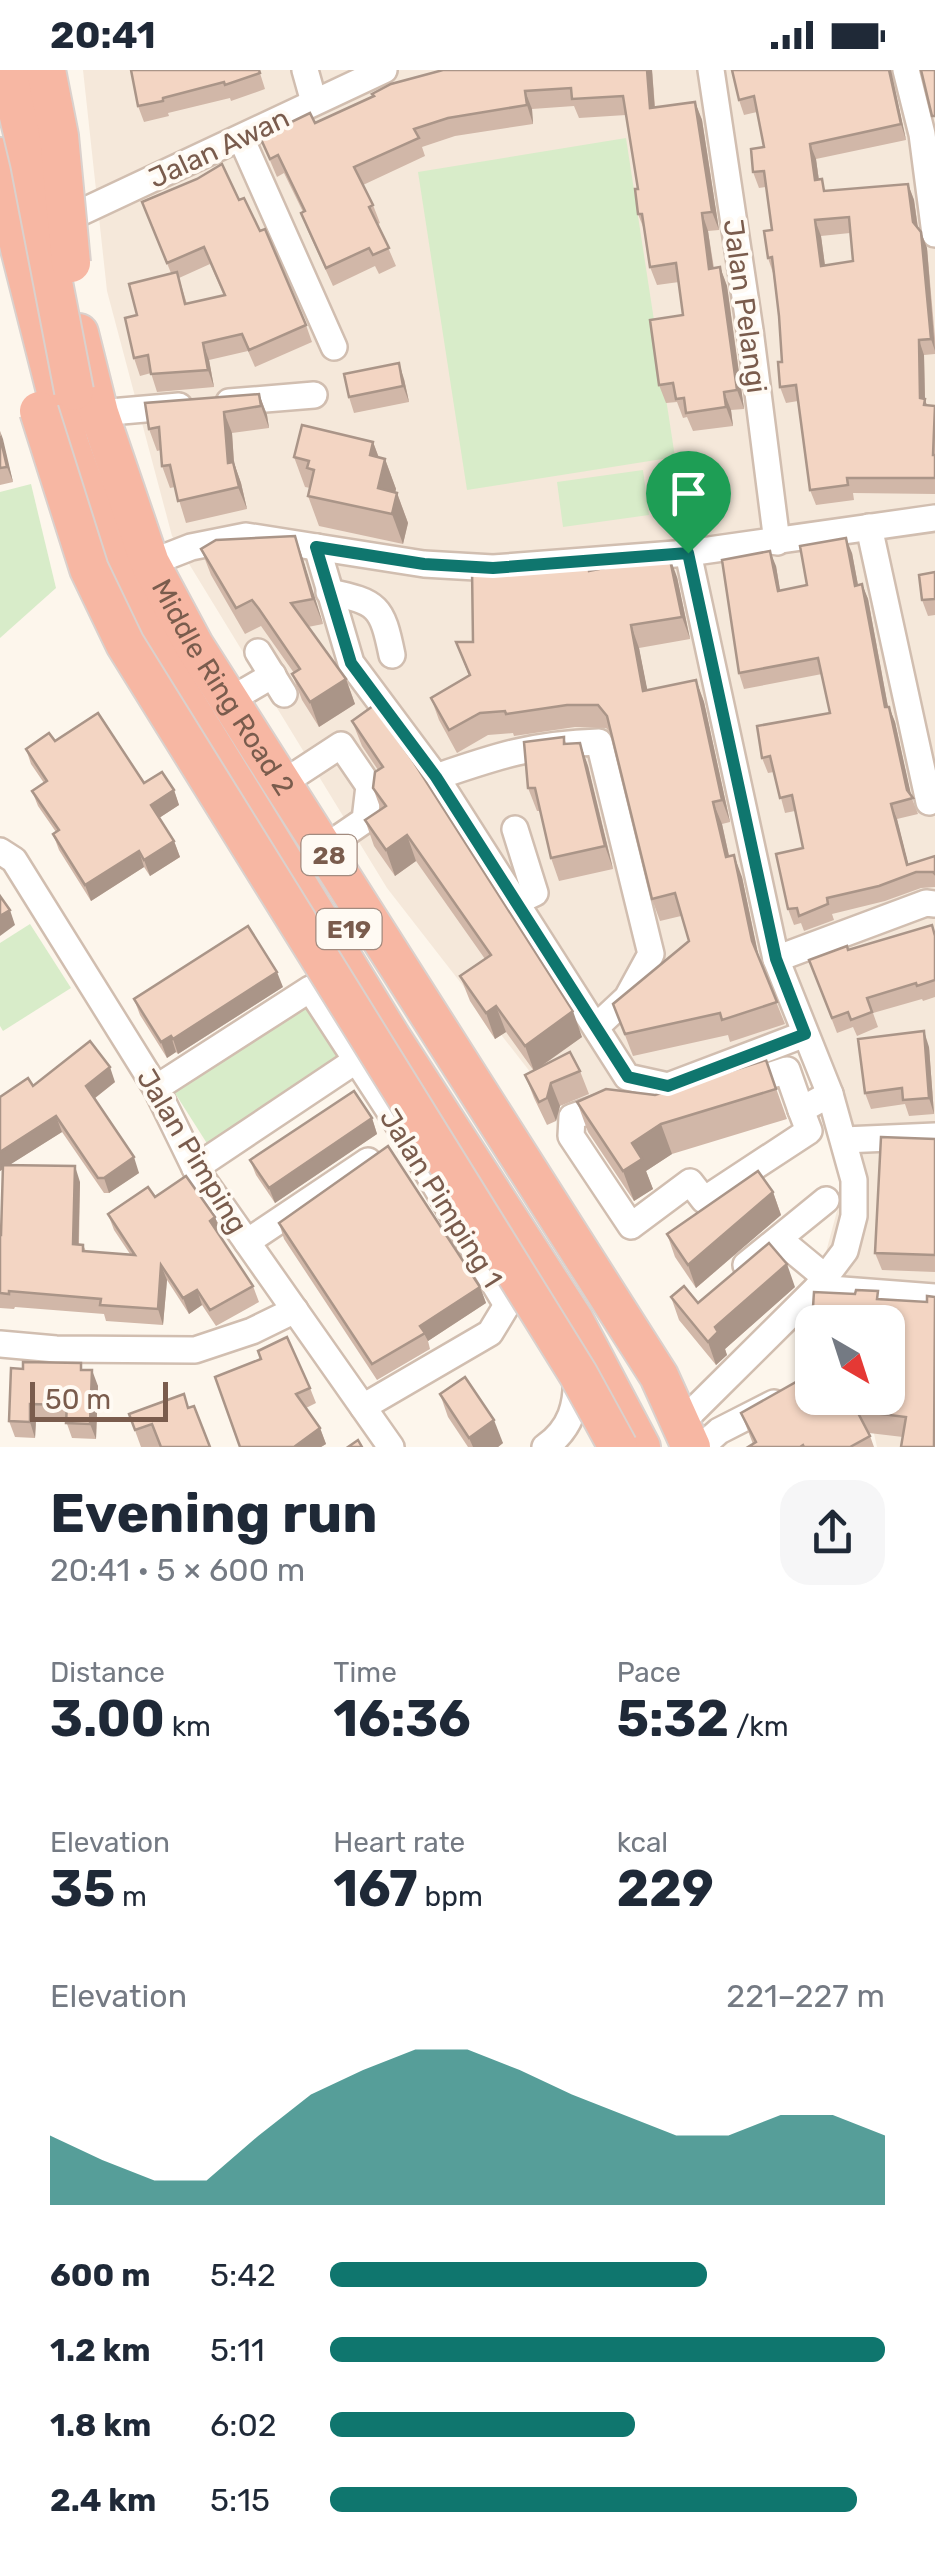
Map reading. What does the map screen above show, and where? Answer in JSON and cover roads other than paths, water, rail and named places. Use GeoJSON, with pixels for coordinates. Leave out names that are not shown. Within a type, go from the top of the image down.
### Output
{"type":"FeatureCollection","features":[{"type":"Feature","properties":{"kind":"highway","name":"E19"},"geometry":{"type":"LineString","coordinates":[[8,70],[86,402],[84,437],[140,586],[170,642],[431,1059],[578,1281],[698,1440]]}},
{"type":"Feature","properties":{"kind":"highway","name":"Middle Ring Road 2"},"geometry":{"type":"LineString","coordinates":[[20,70],[86,402],[150,563],[194,645],[698,1440]]}},
{"type":"Feature","properties":{"kind":"highway"},"geometry":{"type":"LineString","coordinates":[[46,70],[59,136],[86,402]]}},
{"type":"Feature","properties":{"kind":"highway","name":"Middle Ring Road 2"},"geometry":{"type":"LineString","coordinates":[[0,157],[69,443],[117,578],[164,667],[370,1003],[574,1320],[641,1447]]}},
{"type":"Feature","properties":{"kind":"highway","name":"E19"},"geometry":{"type":"LineString","coordinates":[[0,194],[40,412],[90,569],[125,644],[578,1374],[618,1447]]}},
{"type":"Feature","properties":{"kind":"street"},"geometry":{"type":"LineString","coordinates":[[306,70],[314,102]]}},
{"type":"Feature","properties":{"kind":"street","name":"Jalan Awan"},"geometry":{"type":"LineString","coordinates":[[53,225],[384,70]]}},
{"type":"Feature","properties":{"kind":"street","name":"Jalan Pelangi"},"geometry":{"type":"LineString","coordinates":[[710,70],[750,330],[777,542]]}},
{"type":"Feature","properties":{"kind":"street"},"geometry":{"type":"LineString","coordinates":[[906,70],[922,134],[935,234]]}},
{"type":"Feature","properties":{"kind":"street"},"geometry":{"type":"LineString","coordinates":[[241,138],[334,347]]}},
{"type":"Feature","properties":{"kind":"street"},"geometry":{"type":"LineString","coordinates":[[86,402],[314,394]]}},
{"type":"Feature","properties":{"kind":"street"},"geometry":{"type":"LineString","coordinates":[[150,563],[192,547],[246,536],[424,564],[493,568],[688,553],[935,518]]}},
{"type":"Feature","properties":{"kind":"street"},"geometry":{"type":"LineString","coordinates":[[869,527],[929,802]]}},
{"type":"Feature","properties":{"kind":"street"},"geometry":{"type":"LineString","coordinates":[[316,547],[351,663],[436,777],[628,1077],[668,1086],[805,1034]]}},
{"type":"Feature","properties":{"kind":"street"},"geometry":{"type":"LineString","coordinates":[[688,553],[776,959],[830,1094],[854,1180],[854,1216],[845,1250],[698,1440]]}},
{"type":"Feature","properties":{"kind":"street"},"geometry":{"type":"LineString","coordinates":[[328,592],[360,598],[376,609],[385,620],[392,655]]}},
{"type":"Feature","properties":{"kind":"street"},"geometry":{"type":"LineString","coordinates":[[230,700],[278,684],[258,652]]}},
{"type":"Feature","properties":{"kind":"street"},"geometry":{"type":"LineString","coordinates":[[436,777],[513,750],[598,742],[650,954],[627,998],[596,1027]]}},
{"type":"Feature","properties":{"kind":"street"},"geometry":{"type":"LineString","coordinates":[[282,783],[341,746],[369,786],[365,820],[324,848]]}},
{"type":"Feature","properties":{"kind":"street"},"geometry":{"type":"LineString","coordinates":[[515,829],[535,893],[518,901]]}},
{"type":"Feature","properties":{"kind":"street","name":"Jalan Pimping"},"geometry":{"type":"LineString","coordinates":[[0,851],[14,860],[156,1088],[196,1168],[391,1447]]}},
{"type":"Feature","properties":{"kind":"street"},"geometry":{"type":"LineString","coordinates":[[776,959],[930,904]]}},
{"type":"Feature","properties":{"kind":"street","name":"Jalan Pimping 1"},"geometry":{"type":"LineString","coordinates":[[156,1088],[310,989],[405,1135],[507,1305],[490,1333],[362,1406]]}},
{"type":"Feature","properties":{"kind":"street"},"geometry":{"type":"LineString","coordinates":[[196,1168],[354,1061]]}},
{"type":"Feature","properties":{"kind":"street"},"geometry":{"type":"LineString","coordinates":[[787,1070],[802,1110],[808,1132],[704,1200],[690,1182],[631,1226],[571,1136],[572,1117],[616,1102],[661,1110],[787,1070]]}},
{"type":"Feature","properties":{"kind":"street"},"geometry":{"type":"LineString","coordinates":[[802,1110],[830,1094]]}},
{"type":"Feature","properties":{"kind":"street"},"geometry":{"type":"LineString","coordinates":[[248,1242],[405,1135]]}},
{"type":"Feature","properties":{"kind":"street"},"geometry":{"type":"LineString","coordinates":[[844,1140],[935,1136]]}},
{"type":"Feature","properties":{"kind":"street"},"geometry":{"type":"LineString","coordinates":[[734,1275],[826,1200]]}},
{"type":"Feature","properties":{"kind":"street"},"geometry":{"type":"LineString","coordinates":[[779,1238],[821,1283],[935,1298]]}},
{"type":"Feature","properties":{"kind":"street"},"geometry":{"type":"LineString","coordinates":[[0,1344],[56,1349],[195,1350],[252,1331],[295,1310]]}},
{"type":"Feature","properties":{"kind":"street"},"geometry":{"type":"LineString","coordinates":[[545,1447],[558,1438],[577,1396],[574,1320]]}},
{"type":"Feature","properties":{"kind":"street"},"geometry":{"type":"LineString","coordinates":[[698,1440],[793,1394]]}}]}
